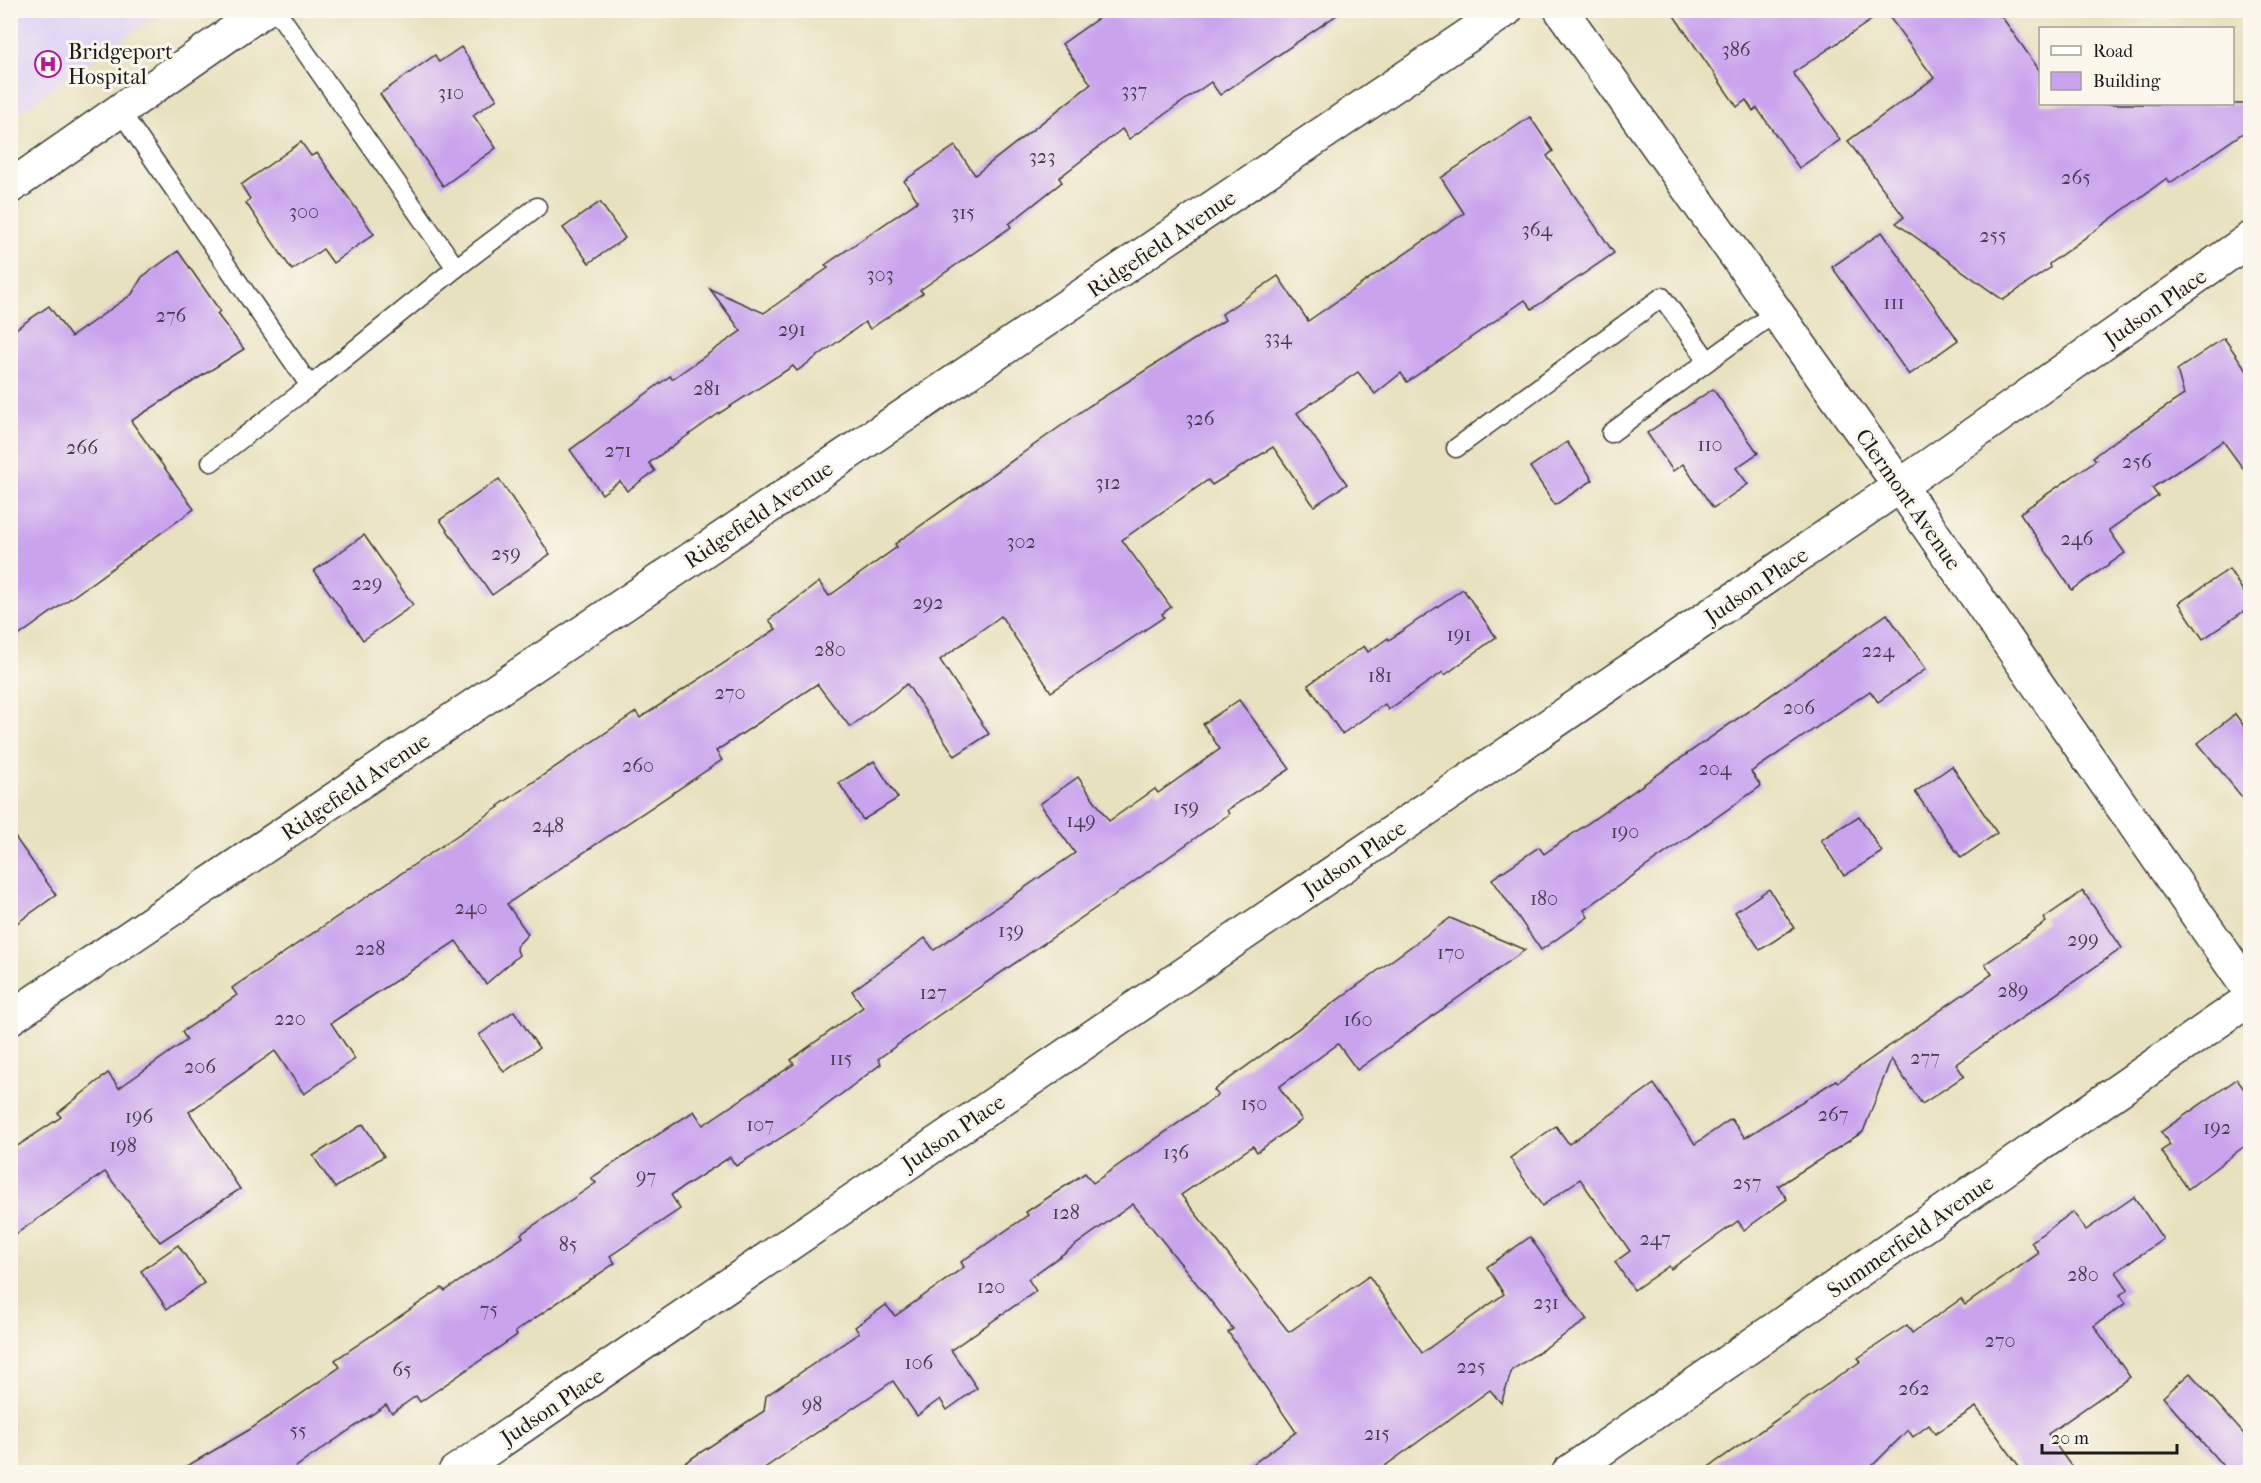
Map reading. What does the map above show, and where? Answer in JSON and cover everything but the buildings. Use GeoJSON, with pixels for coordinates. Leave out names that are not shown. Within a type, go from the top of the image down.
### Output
{"type":"FeatureCollection","features":[{"type":"Feature","properties":{"kind":"street"},"geometry":{"type":"LineString","coordinates":[[10,187],[264,10]]}},
{"type":"Feature","properties":{"kind":"street","name":"Ridgefield Avenue"},"geometry":{"type":"LineString","coordinates":[[10,1018],[1506,10]]}},
{"type":"Feature","properties":{"kind":"street","name":"Clermont Avenue"},"geometry":{"type":"LineString","coordinates":[[1561,10],[1900,486],[2250,991]]}},
{"type":"Feature","properties":{"kind":"street","name":"Judson Place"},"geometry":{"type":"LineString","coordinates":[[454,1473],[1900,486],[2250,239]]}},
{"type":"Feature","properties":{"kind":"street","name":"Summerfield Avenue"},"geometry":{"type":"LineString","coordinates":[[1569,1473],[2250,999]]}},
{"type":"Feature","properties":{"kind":"lane"},"geometry":{"type":"LineString","coordinates":[[276,10],[456,268]]}},
{"type":"Feature","properties":{"kind":"lane"},"geometry":{"type":"LineString","coordinates":[[120,111],[310,386]]}},
{"type":"Feature","properties":{"kind":"lane"},"geometry":{"type":"LineString","coordinates":[[211,462],[310,386],[456,268],[537,207]]}},
{"type":"Feature","properties":{"kind":"lane"},"geometry":{"type":"LineString","coordinates":[[1456,448],[1662,297],[1708,361]]}},
{"type":"Feature","properties":{"kind":"lane"},"geometry":{"type":"LineString","coordinates":[[1611,433],[1776,312]]}},
{"type":"Feature","properties":{"kind":"shaded area","name":"Bridgeport Hospital"},"geometry":{"type":"Polygon","coordinates":[[[11,10],[162,10],[162,11],[11,118],[11,10]]]}},
{"type":"Feature","properties":{"kind":"place","name":"Bridgeport Hospital"},"geometry":{"type":"Point","coordinates":[48,64]}}]}
